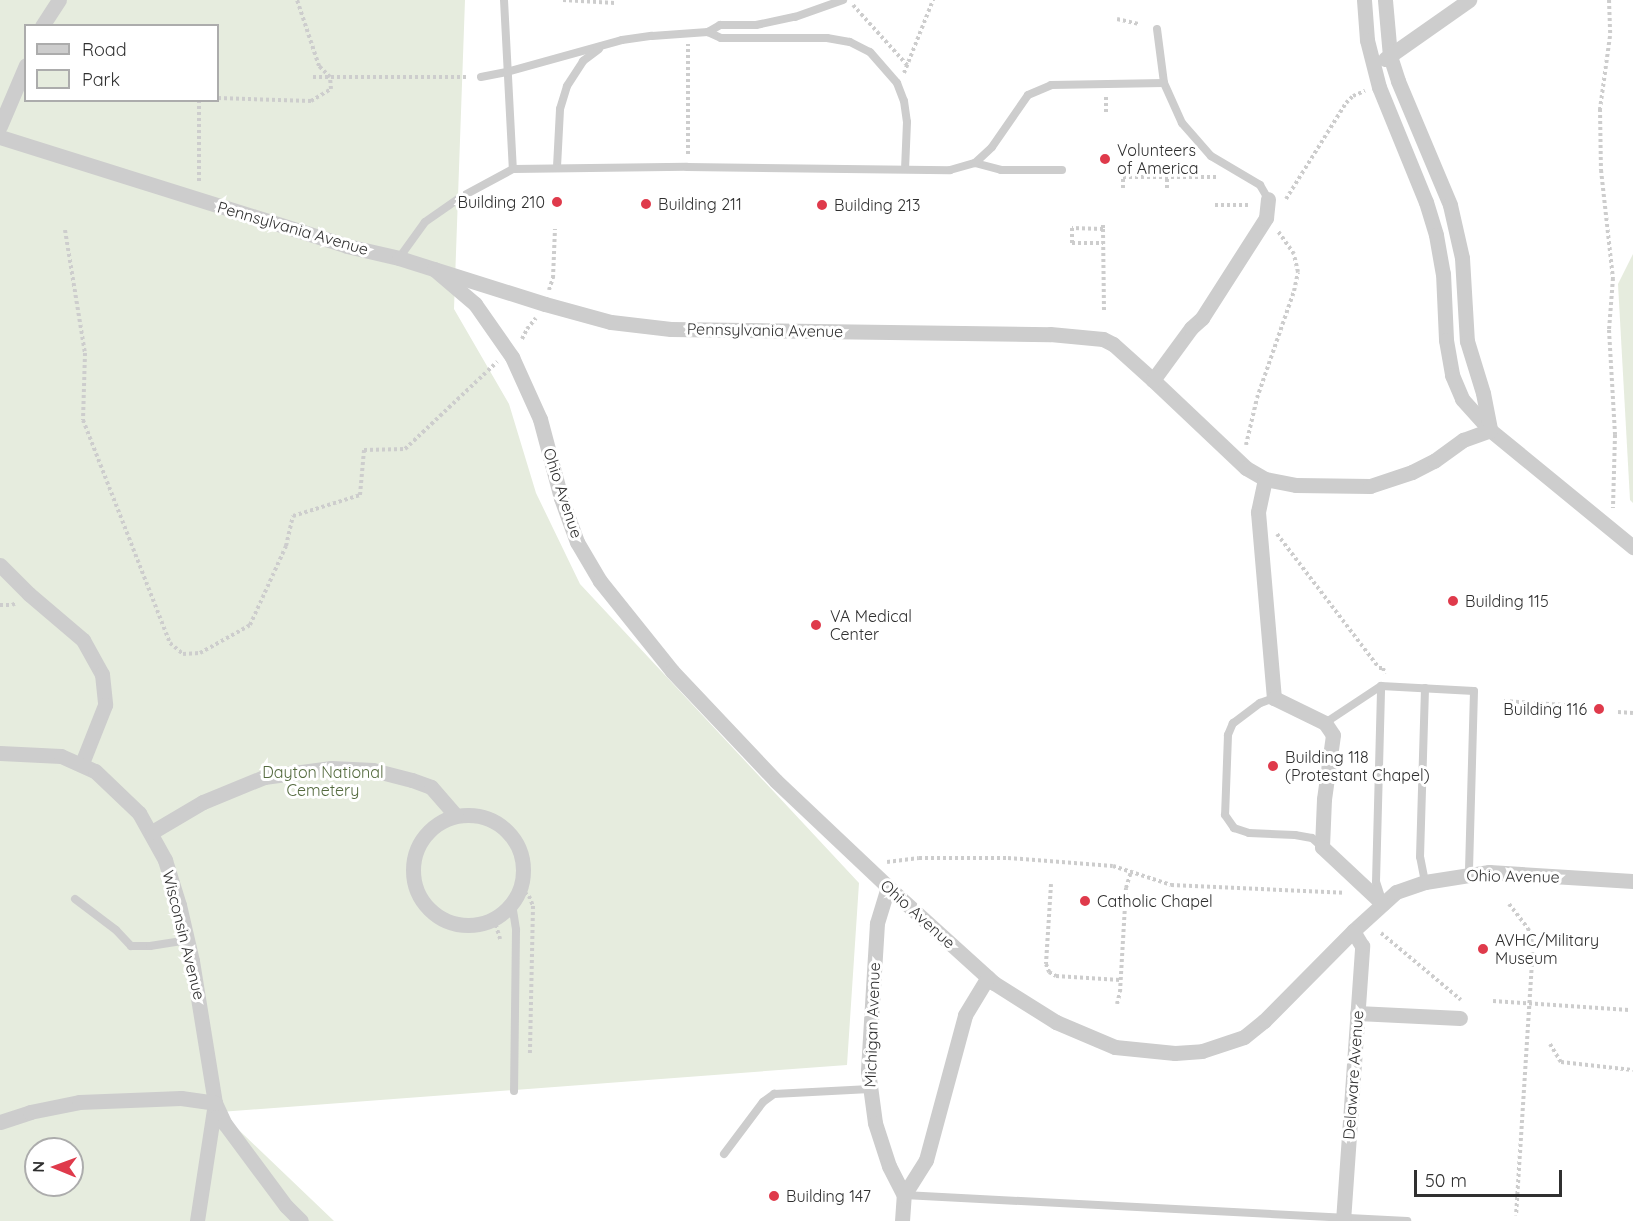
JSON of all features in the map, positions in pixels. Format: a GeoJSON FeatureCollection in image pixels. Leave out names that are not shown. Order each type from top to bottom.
{"type":"FeatureCollection","features":[{"type":"Feature","properties":{"kind":"street"},"geometry":{"type":"LineString","coordinates":[[43,24],[59,0]]}},
{"type":"Feature","properties":{"kind":"street"},"geometry":{"type":"LineString","coordinates":[[1364,0],[1367,40],[1379,87],[1426,202],[1436,235],[1443,273],[1446,340],[1452,375],[1462,399],[1491,430],[1633,548]]}},
{"type":"Feature","properties":{"kind":"street"},"geometry":{"type":"LineString","coordinates":[[1384,0],[1390,56],[1398,81],[1450,205],[1462,258],[1467,341],[1483,393],[1491,430]]}},
{"type":"Feature","properties":{"kind":"street"},"geometry":{"type":"LineString","coordinates":[[1374,64],[1390,56],[1469,0]]}},
{"type":"Feature","properties":{"kind":"street"},"geometry":{"type":"LineString","coordinates":[[0,126],[24,69]]}},
{"type":"Feature","properties":{"kind":"street","name":"Pennsylvania Avenue"},"geometry":{"type":"LineString","coordinates":[[0,137],[347,246],[399,258],[582,315],[641,326],[670,329],[1050,334],[1103,339],[1113,344],[1153,380],[1246,468],[1265,479],[1296,485],[1370,486],[1412,472],[1434,461],[1463,440],[1491,430]]}},
{"type":"Feature","properties":{"kind":"street"},"geometry":{"type":"LineString","coordinates":[[1153,380],[1191,328],[1202,318],[1266,218],[1268,203]]}},
{"type":"Feature","properties":{"kind":"street","name":"Ohio Avenue"},"geometry":{"type":"LineString","coordinates":[[434,269],[475,304],[508,351],[523,377],[540,419],[568,522],[600,581],[672,670],[776,782],[888,887],[988,977],[1036,1011],[1115,1047],[1175,1053],[1202,1051],[1244,1037],[1264,1022],[1353,931],[1396,892],[1425,882],[1469,874],[1498,872],[1633,881]]}},
{"type":"Feature","properties":{"kind":"street"},"geometry":{"type":"LineString","coordinates":[[1265,479],[1258,512],[1274,698],[1325,723],[1333,735],[1324,799],[1322,847],[1383,904]]}},
{"type":"Feature","properties":{"kind":"street"},"geometry":{"type":"LineString","coordinates":[[0,565],[41,605],[78,636],[91,651],[102,674],[106,695],[103,716],[82,763]]}},
{"type":"Feature","properties":{"kind":"street","name":"Wisconsin Avenue"},"geometry":{"type":"LineString","coordinates":[[0,753],[61,756],[82,763],[95,771],[127,799],[152,832],[165,860],[187,940],[203,1019],[215,1103],[197,1221]]}},
{"type":"Feature","properties":{"kind":"street"},"geometry":{"type":"LineString","coordinates":[[152,832],[203,802],[264,777],[331,768],[374,770],[431,787],[456,816]]}},
{"type":"Feature","properties":{"kind":"street"},"geometry":{"type":"LineString","coordinates":[[473,815],[489,819],[503,828],[514,840],[521,856],[523,873],[520,889],[512,904],[494,920],[468,926],[442,920],[430,912],[416,889],[413,863],[423,838],[443,820],[456,816],[473,815]]}},
{"type":"Feature","properties":{"kind":"street","name":"Michigan Avenue"},"geometry":{"type":"LineString","coordinates":[[888,887],[880,909],[875,938],[868,1071],[875,1123],[889,1166],[904,1195]]}},
{"type":"Feature","properties":{"kind":"street","name":"Delaware Avenue"},"geometry":{"type":"LineString","coordinates":[[1343,1219],[1362,946],[1353,931]]}},
{"type":"Feature","properties":{"kind":"street"},"geometry":{"type":"LineString","coordinates":[[902,1221],[904,1195],[926,1160],[965,1015],[988,977]]}},
{"type":"Feature","properties":{"kind":"street"},"geometry":{"type":"LineString","coordinates":[[1357,1013],[1460,1018]]}},
{"type":"Feature","properties":{"kind":"street"},"geometry":{"type":"LineString","coordinates":[[0,1122],[54,1106],[99,1100],[181,1098],[215,1103],[225,1124],[286,1206],[301,1221]]}},
{"type":"Feature","properties":{"kind":"lane"},"geometry":{"type":"LineString","coordinates":[[504,0],[513,169]]}},
{"type":"Feature","properties":{"kind":"lane"},"geometry":{"type":"LineString","coordinates":[[481,77],[622,40],[708,32],[720,25],[756,26],[795,17],[843,0]]}},
{"type":"Feature","properties":{"kind":"lane"},"geometry":{"type":"LineString","coordinates":[[1156,29],[1164,83],[1182,123],[1211,156],[1260,184],[1268,203]]}},
{"type":"Feature","properties":{"kind":"lane"},"geometry":{"type":"LineString","coordinates":[[708,32],[721,38],[827,38],[850,42],[870,52],[897,83],[904,101],[907,122],[905,169]]}},
{"type":"Feature","properties":{"kind":"lane"},"geometry":{"type":"LineString","coordinates":[[557,167],[560,109],[567,86],[583,61],[603,46]]}},
{"type":"Feature","properties":{"kind":"lane"},"geometry":{"type":"LineString","coordinates":[[399,258],[425,222],[461,197],[513,169],[557,167],[950,170],[975,163],[992,147],[1028,95],[1051,85],[1164,83]]}},
{"type":"Feature","properties":{"kind":"lane"},"geometry":{"type":"LineString","coordinates":[[975,163],[1001,170],[1062,170]]}},
{"type":"Feature","properties":{"kind":"lane"},"geometry":{"type":"LineString","coordinates":[[1382,686],[1376,882],[1383,904]]}},
{"type":"Feature","properties":{"kind":"lane"},"geometry":{"type":"LineString","coordinates":[[1325,723],[1382,686],[1474,691],[1469,874]]}},
{"type":"Feature","properties":{"kind":"lane"},"geometry":{"type":"LineString","coordinates":[[1425,688],[1420,857],[1425,882]]}},
{"type":"Feature","properties":{"kind":"lane"},"geometry":{"type":"LineString","coordinates":[[1274,698],[1260,703],[1233,723],[1228,735],[1225,815],[1234,828],[1249,833],[1312,838],[1322,847]]}},
{"type":"Feature","properties":{"kind":"lane"},"geometry":{"type":"LineString","coordinates":[[75,899],[116,930],[131,946],[150,946],[187,940]]}},
{"type":"Feature","properties":{"kind":"lane"},"geometry":{"type":"LineString","coordinates":[[512,904],[516,930],[514,1091]]}},
{"type":"Feature","properties":{"kind":"lane"},"geometry":{"type":"LineString","coordinates":[[724,1154],[763,1102],[774,1094],[870,1089]]}},
{"type":"Feature","properties":{"kind":"lane"},"geometry":{"type":"LineString","coordinates":[[904,1195],[1407,1221]]}},
{"type":"Feature","properties":{"kind":"path"},"geometry":{"type":"LineString","coordinates":[[219,98],[311,101],[332,89],[330,77],[319,66],[297,0]]}},
{"type":"Feature","properties":{"kind":"path"},"geometry":{"type":"LineString","coordinates":[[563,0],[615,3]]}},
{"type":"Feature","properties":{"kind":"path"},"geometry":{"type":"LineString","coordinates":[[849,0],[907,65]]}},
{"type":"Feature","properties":{"kind":"path"},"geometry":{"type":"LineString","coordinates":[[897,83],[907,65],[933,0]]}},
{"type":"Feature","properties":{"kind":"path"},"geometry":{"type":"LineString","coordinates":[[1609,0],[1611,36],[1600,119],[1603,194],[1612,278],[1609,330],[1615,435],[1613,508]]}},
{"type":"Feature","properties":{"kind":"path"},"geometry":{"type":"LineString","coordinates":[[1117,19],[1139,24]]}},
{"type":"Feature","properties":{"kind":"path"},"geometry":{"type":"LineString","coordinates":[[688,33],[688,161]]}},
{"type":"Feature","properties":{"kind":"path"},"geometry":{"type":"LineString","coordinates":[[313,77],[481,77]]}},
{"type":"Feature","properties":{"kind":"path"},"geometry":{"type":"LineString","coordinates":[[1215,205],[1268,203],[1346,103],[1353,96],[1370,90]]}},
{"type":"Feature","properties":{"kind":"path"},"geometry":{"type":"LineString","coordinates":[[199,102],[199,200]]}},
{"type":"Feature","properties":{"kind":"path"},"geometry":{"type":"LineString","coordinates":[[1124,188],[1122,177],[1219,177]]}},
{"type":"Feature","properties":{"kind":"path"},"geometry":{"type":"LineString","coordinates":[[1167,177],[1167,188]]}},
{"type":"Feature","properties":{"kind":"path"},"geometry":{"type":"LineString","coordinates":[[1103,243],[1072,243],[1072,228],[1103,227],[1104,312]]}},
{"type":"Feature","properties":{"kind":"path"},"geometry":{"type":"LineString","coordinates":[[1246,445],[1257,398],[1294,291],[1298,272],[1294,254],[1275,227]]}},
{"type":"Feature","properties":{"kind":"path"},"geometry":{"type":"LineString","coordinates":[[549,290],[553,278],[555,229]]}},
{"type":"Feature","properties":{"kind":"path"},"geometry":{"type":"LineString","coordinates":[[65,230],[84,353],[83,420],[170,644],[183,654],[200,653],[250,625],[286,546],[293,516],[360,495],[364,450],[405,449],[498,361]]}},
{"type":"Feature","properties":{"kind":"path"},"geometry":{"type":"LineString","coordinates":[[522,339],[527,329],[539,316]]}},
{"type":"Feature","properties":{"kind":"path"},"geometry":{"type":"LineString","coordinates":[[1273,528],[1379,668],[1383,668]]}},
{"type":"Feature","properties":{"kind":"path"},"geometry":{"type":"LineString","coordinates":[[1504,701],[1579,706]]}},
{"type":"Feature","properties":{"kind":"path"},"geometry":{"type":"LineString","coordinates":[[1618,712],[1633,713]]}},
{"type":"Feature","properties":{"kind":"path"},"geometry":{"type":"LineString","coordinates":[[887,862],[920,858],[1008,858],[1113,866],[1171,885],[1344,893]]}},
{"type":"Feature","properties":{"kind":"path"},"geometry":{"type":"LineString","coordinates":[[1117,1004],[1126,888],[1131,872]]}},
{"type":"Feature","properties":{"kind":"path"},"geometry":{"type":"LineString","coordinates":[[1051,884],[1047,964],[1049,972],[1056,976],[1120,980]]}},
{"type":"Feature","properties":{"kind":"path"},"geometry":{"type":"LineString","coordinates":[[1509,904],[1527,928],[1533,946],[1516,1215]]}},
{"type":"Feature","properties":{"kind":"path"},"geometry":{"type":"LineString","coordinates":[[494,920],[499,929],[501,944]]}},
{"type":"Feature","properties":{"kind":"path"},"geometry":{"type":"LineString","coordinates":[[1381,933],[1461,1000]]}},
{"type":"Feature","properties":{"kind":"path"},"geometry":{"type":"LineString","coordinates":[[1493,1001],[1629,1010]]}},
{"type":"Feature","properties":{"kind":"path"},"geometry":{"type":"LineString","coordinates":[[1550,1044],[1561,1062],[1633,1070]]}},
{"type":"Feature","properties":{"kind":"green space","name":"Dayton National Cemetery"},"geometry":{"type":"Polygon","coordinates":[[[0,0],[465,0],[454,309],[509,404],[536,493],[580,584],[859,883],[847,1065],[220,1112],[334,1221],[0,1221],[0,0]]]}},
{"type":"Feature","properties":{"kind":"green space"},"geometry":{"type":"Polygon","coordinates":[[[1633,254],[1633,503],[1630,500],[1618,284],[1633,254]]]}},
{"type":"Feature","properties":{"kind":"place","name":"Volunteers of America"},"geometry":{"type":"Point","coordinates":[1105,159]}},
{"type":"Feature","properties":{"kind":"place","name":"Building 210"},"geometry":{"type":"Point","coordinates":[557,202]}},
{"type":"Feature","properties":{"kind":"place","name":"Building 211"},"geometry":{"type":"Point","coordinates":[646,204]}},
{"type":"Feature","properties":{"kind":"place","name":"Building 213"},"geometry":{"type":"Point","coordinates":[822,205]}},
{"type":"Feature","properties":{"kind":"place","name":"Building 115"},"geometry":{"type":"Point","coordinates":[1453,601]}},
{"type":"Feature","properties":{"kind":"place","name":"VA Medical Center"},"geometry":{"type":"Point","coordinates":[816,625]}},
{"type":"Feature","properties":{"kind":"place","name":"Building 116"},"geometry":{"type":"Point","coordinates":[1599,709]}},
{"type":"Feature","properties":{"kind":"place","name":"Building 118 (Protestant Chapel)"},"geometry":{"type":"Point","coordinates":[1273,766]}},
{"type":"Feature","properties":{"kind":"place","name":"Catholic Chapel"},"geometry":{"type":"Point","coordinates":[1085,901]}},
{"type":"Feature","properties":{"kind":"place","name":"AVHC/Military Museum"},"geometry":{"type":"Point","coordinates":[1483,949]}},
{"type":"Feature","properties":{"kind":"place","name":"Building 147"},"geometry":{"type":"Point","coordinates":[774,1196]}}]}
